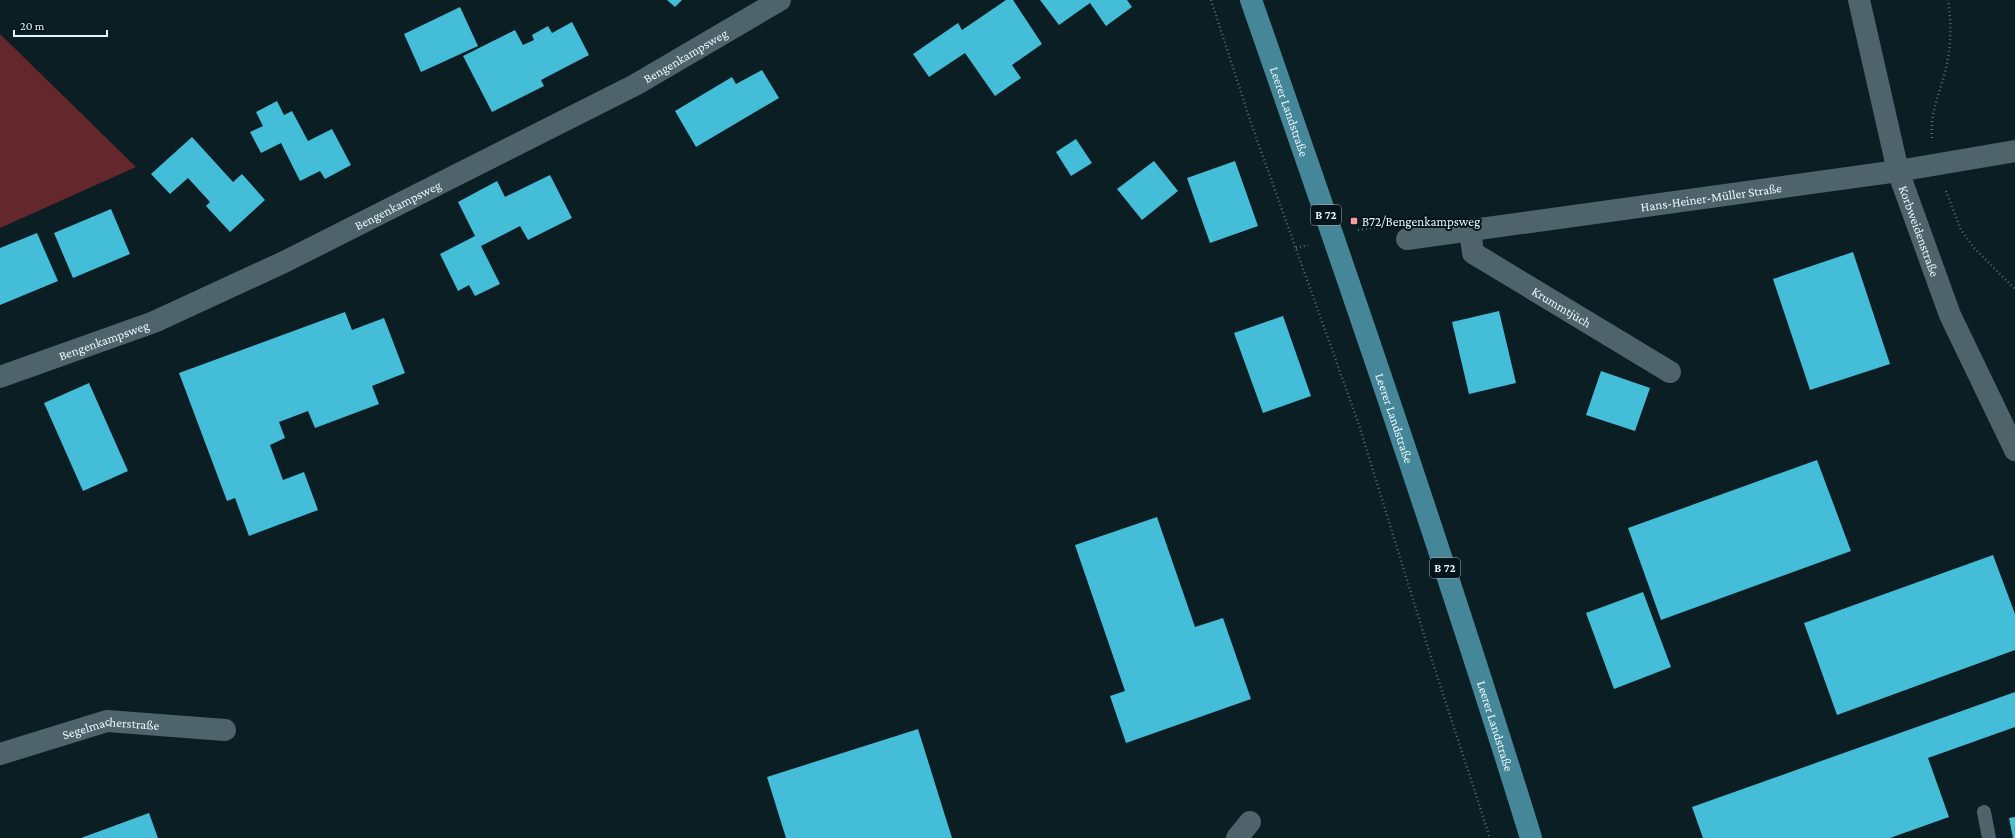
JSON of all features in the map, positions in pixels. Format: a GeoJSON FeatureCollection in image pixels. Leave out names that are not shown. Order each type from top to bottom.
{"type":"FeatureCollection","features":[{"type":"Feature","properties":{"kind":"main road","name":"Leerer Landstraße"},"geometry":{"type":"LineString","coordinates":[[1251,0],[1334,237],[1394,416],[1490,706],[1531,838]]}},
{"type":"Feature","properties":{"kind":"street","name":"Bengenkampsweg"},"geometry":{"type":"LineString","coordinates":[[0,377],[154,322],[284,262],[635,85],[780,0]]}},
{"type":"Feature","properties":{"kind":"street","name":"Korbweidenstraße"},"geometry":{"type":"LineString","coordinates":[[1859,0],[1898,171],[1950,315],[2015,450]]}},
{"type":"Feature","properties":{"kind":"street","name":"Hans-Heiner-Müller Straße"},"geometry":{"type":"LineString","coordinates":[[1407,239],[1898,171],[2015,151]]}},
{"type":"Feature","properties":{"kind":"street","name":"Krummtjüch"},"geometry":{"type":"LineString","coordinates":[[1470,230],[1473,253],[1670,372]]}},
{"type":"Feature","properties":{"kind":"street","name":"Segelmacherstraße"},"geometry":{"type":"LineString","coordinates":[[0,754],[107,721],[224,730]]}},
{"type":"Feature","properties":{"kind":"lane"},"geometry":{"type":"LineString","coordinates":[[1984,812],[1989,838]]}},
{"type":"Feature","properties":{"kind":"path"},"geometry":{"type":"LineString","coordinates":[[1211,0],[1251,123],[1359,425],[1429,651],[1490,838]]}},
{"type":"Feature","properties":{"kind":"shaded area"},"geometry":{"type":"Polygon","coordinates":[[[0,34],[136,167],[0,228],[0,34]]]}},
{"type":"Feature","properties":{"kind":"building"},"geometry":{"type":"Polygon","coordinates":[[[667,0],[682,0],[675,7],[667,0]]]}},
{"type":"Feature","properties":{"kind":"building"},"geometry":{"type":"Polygon","coordinates":[[[1006,0],[1013,0],[1042,44],[1012,65],[1021,78],[995,96],[965,53],[929,77],[913,54],[958,23],[962,30],[1006,0]]]}},
{"type":"Feature","properties":{"kind":"building"},"geometry":{"type":"Polygon","coordinates":[[[1040,0],[1127,0],[1132,7],[1106,26],[1090,3],[1059,25],[1040,0]]]}},
{"type":"Feature","properties":{"kind":"building"},"geometry":{"type":"Polygon","coordinates":[[[460,7],[478,46],[421,72],[404,34],[460,7]]]}},
{"type":"Feature","properties":{"kind":"building"},"geometry":{"type":"Polygon","coordinates":[[[572,22],[589,55],[541,80],[544,86],[492,112],[463,56],[515,30],[523,45],[534,40],[532,35],[548,26],[552,33],[572,22]]]}},
{"type":"Feature","properties":{"kind":"building"},"geometry":{"type":"Polygon","coordinates":[[[762,70],[779,98],[696,147],[675,111],[732,77],[736,84],[762,70]]]}},
{"type":"Feature","properties":{"kind":"building"},"geometry":{"type":"Polygon","coordinates":[[[277,101],[284,115],[292,111],[308,141],[332,129],[351,165],[325,179],[320,171],[300,181],[281,143],[261,153],[250,132],[263,126],[256,112],[277,101]]]}},
{"type":"Feature","properties":{"kind":"building"},"geometry":{"type":"Polygon","coordinates":[[[192,137],[233,182],[242,174],[265,200],[230,232],[206,206],[210,202],[188,178],[170,194],[151,174],[192,137]]]}},
{"type":"Feature","properties":{"kind":"building"},"geometry":{"type":"Polygon","coordinates":[[[1076,139],[1092,163],[1071,176],[1056,152],[1076,139]]]}},
{"type":"Feature","properties":{"kind":"building"},"geometry":{"type":"Polygon","coordinates":[[[1154,161],[1178,191],[1142,220],[1117,189],[1154,161]]]}},
{"type":"Feature","properties":{"kind":"building"},"geometry":{"type":"Polygon","coordinates":[[[1235,161],[1258,226],[1210,243],[1187,178],[1235,161]]]}},
{"type":"Feature","properties":{"kind":"building"},"geometry":{"type":"Polygon","coordinates":[[[550,175],[572,218],[528,240],[520,226],[481,246],[500,284],[475,296],[469,285],[458,291],[440,254],[475,236],[458,202],[497,181],[505,197],[550,175]]]}},
{"type":"Feature","properties":{"kind":"building"},"geometry":{"type":"Polygon","coordinates":[[[111,209],[130,254],[73,278],[54,233],[111,209]]]}},
{"type":"Feature","properties":{"kind":"building"},"geometry":{"type":"Polygon","coordinates":[[[37,233],[58,281],[0,305],[0,248],[37,233]]]}},
{"type":"Feature","properties":{"kind":"building"},"geometry":{"type":"Polygon","coordinates":[[[1853,252],[1890,364],[1810,390],[1773,279],[1853,252]]]}},
{"type":"Feature","properties":{"kind":"building"},"geometry":{"type":"Polygon","coordinates":[[[1499,311],[1516,383],[1469,394],[1452,322],[1499,311]]]}},
{"type":"Feature","properties":{"kind":"building"},"geometry":{"type":"Polygon","coordinates":[[[345,312],[352,330],[384,318],[405,373],[372,386],[379,404],[315,428],[308,411],[279,422],[285,438],[270,445],[283,480],[304,472],[318,510],[249,536],[235,498],[227,501],[179,373],[345,312]]]}},
{"type":"Feature","properties":{"kind":"building"},"geometry":{"type":"Polygon","coordinates":[[[1283,316],[1311,396],[1263,413],[1234,333],[1283,316]]]}},
{"type":"Feature","properties":{"kind":"building"},"geometry":{"type":"Polygon","coordinates":[[[1601,371],[1650,388],[1635,431],[1586,415],[1601,371]]]}},
{"type":"Feature","properties":{"kind":"building"},"geometry":{"type":"Polygon","coordinates":[[[89,383],[128,471],[83,491],[44,403],[89,383]]]}},
{"type":"Feature","properties":{"kind":"building"},"geometry":{"type":"Polygon","coordinates":[[[1817,460],[1851,551],[1661,620],[1628,528],[1817,460]]]}},
{"type":"Feature","properties":{"kind":"building"},"geometry":{"type":"Polygon","coordinates":[[[1157,517],[1195,627],[1223,618],[1251,699],[1126,743],[1110,696],[1125,691],[1075,545],[1157,517]]]}},
{"type":"Feature","properties":{"kind":"building"},"geometry":{"type":"Polygon","coordinates":[[[1993,555],[2015,614],[2015,650],[1837,715],[1804,623],[1993,555]]]}},
{"type":"Feature","properties":{"kind":"building"},"geometry":{"type":"Polygon","coordinates":[[[1643,592],[1671,667],[1614,689],[1586,613],[1643,592]]]}},
{"type":"Feature","properties":{"kind":"building"},"geometry":{"type":"Polygon","coordinates":[[[2015,692],[2015,727],[1928,758],[1949,817],[1890,838],[1703,838],[1692,807],[2015,692]]]}},
{"type":"Feature","properties":{"kind":"building"},"geometry":{"type":"Polygon","coordinates":[[[918,729],[952,838],[786,838],[767,777],[918,729]]]}},
{"type":"Feature","properties":{"kind":"building"},"geometry":{"type":"Polygon","coordinates":[[[149,813],[158,838],[81,838],[149,813]]]}},
{"type":"Feature","properties":{"kind":"building"},"geometry":{"type":"Polygon","coordinates":[[[2015,817],[2015,838],[2013,838],[2009,818],[2015,817]]]}},
{"type":"Feature","properties":{"kind":"place","name":"B72/Bengenkampsweg"},"geometry":{"type":"Point","coordinates":[1354,221]}}]}
